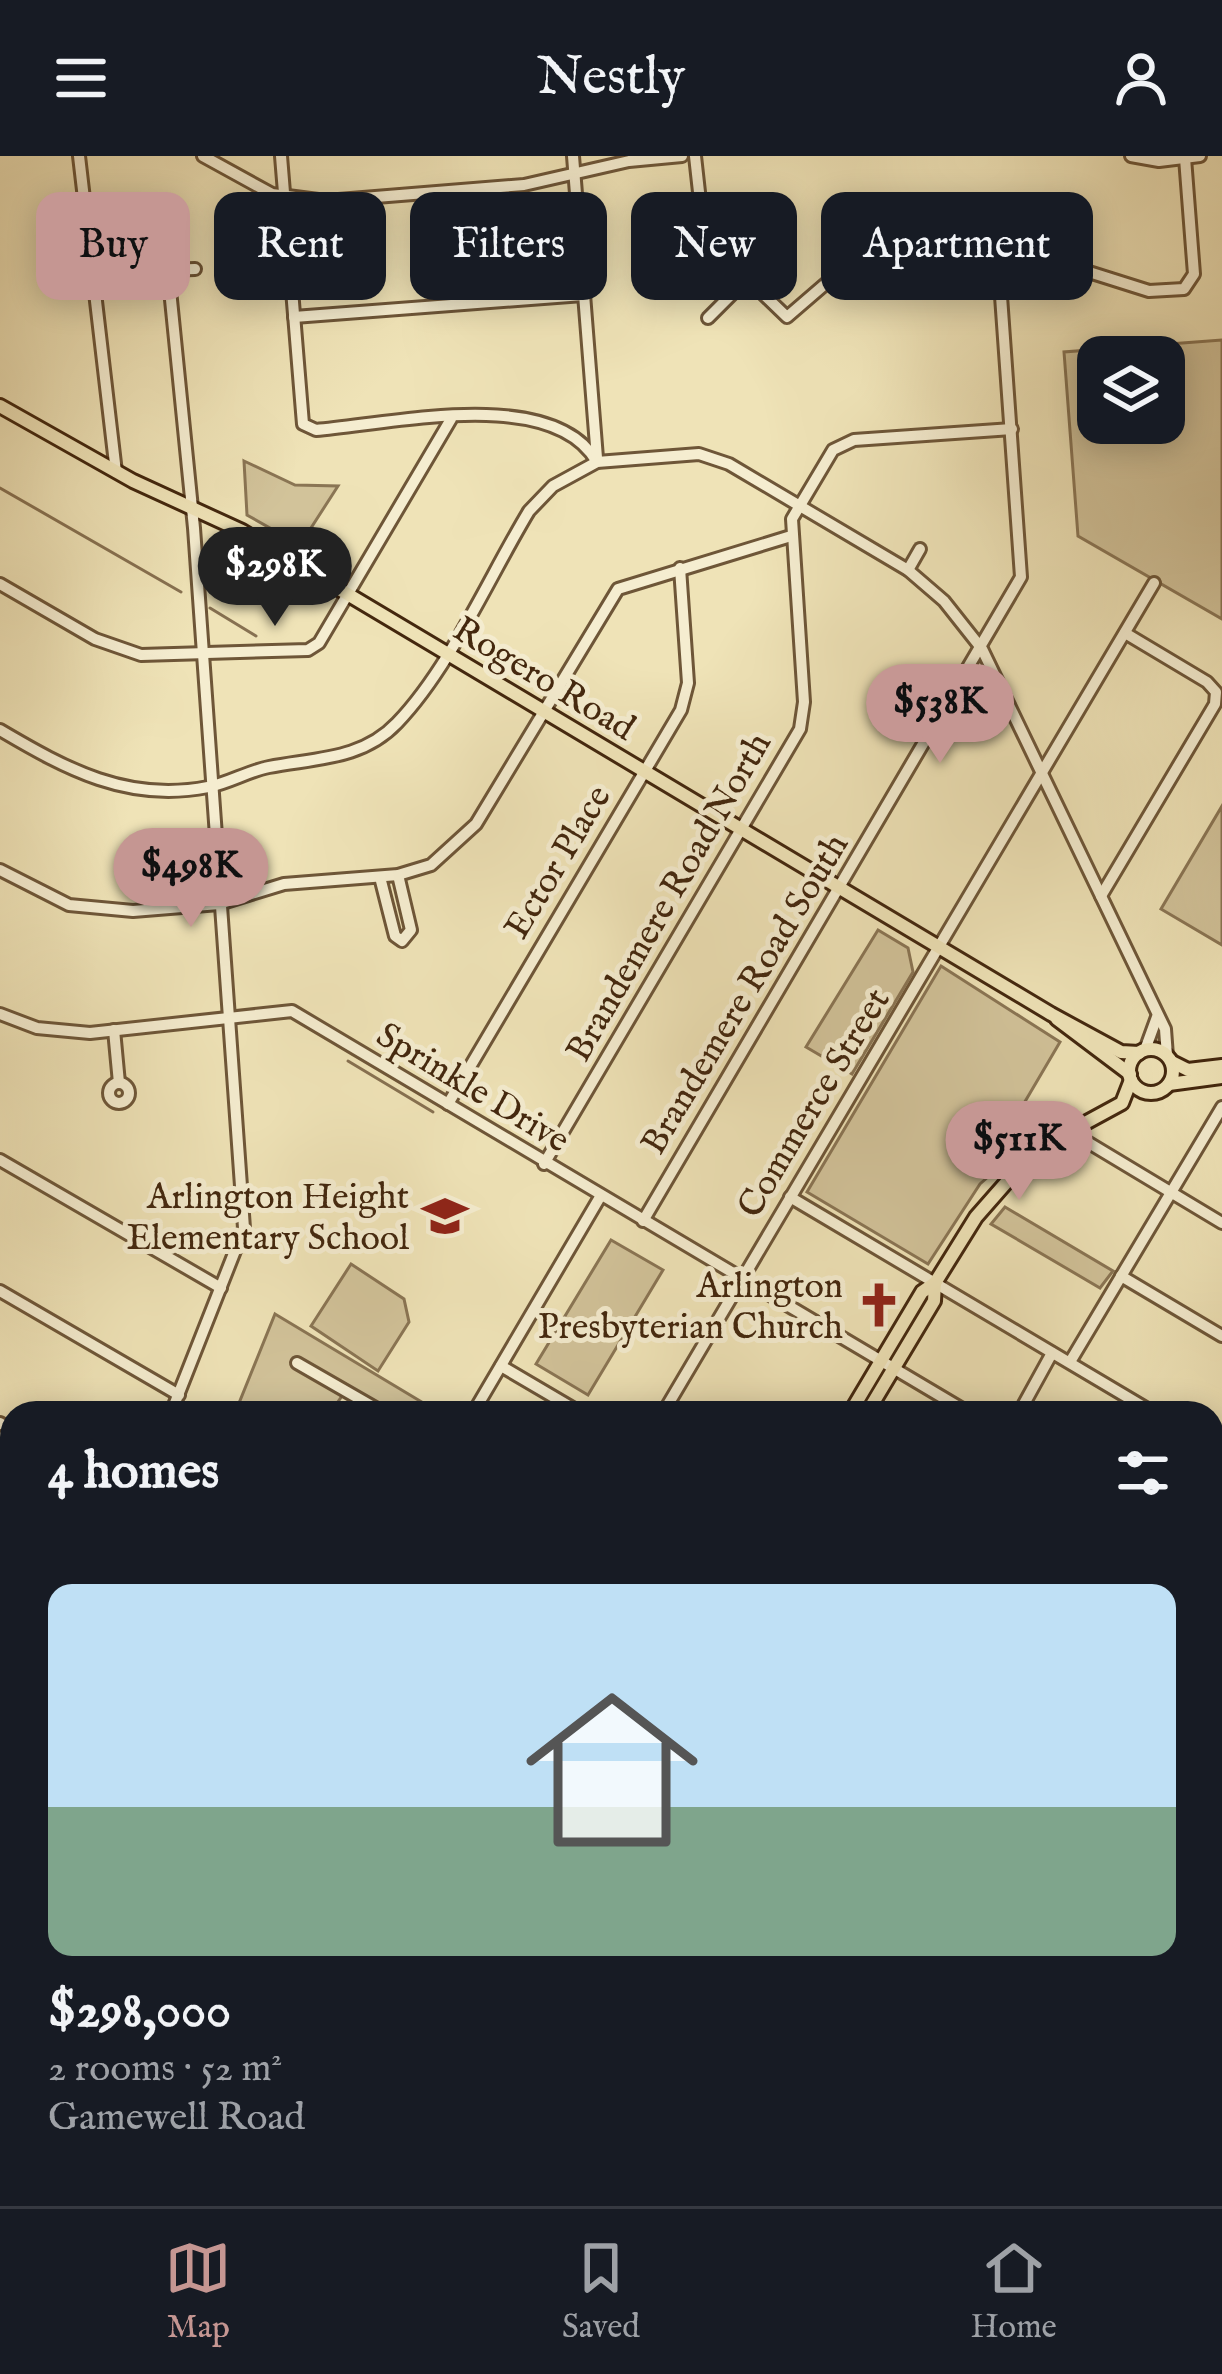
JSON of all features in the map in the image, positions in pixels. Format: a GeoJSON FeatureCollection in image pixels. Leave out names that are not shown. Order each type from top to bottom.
{"type":"FeatureCollection","features":[{"type":"Feature","properties":{"kind":"main road","name":"Rogero Road"},"geometry":{"type":"LineString","coordinates":[[0,406],[348,593],[1051,1014],[1121,1052],[1142,1051]]}},
{"type":"Feature","properties":{"kind":"main road","name":"Rogero Road"},"geometry":{"type":"LineString","coordinates":[[1051,1014],[1130,1077]]}},
{"type":"Feature","properties":{"kind":"main road"},"geometry":{"type":"LineString","coordinates":[[872,1401],[922,1292],[935,1282],[987,1202],[1031,1157],[1122,1103],[1142,1051],[1188,1070],[1221,1068]]}},
{"type":"Feature","properties":{"kind":"main road"},"geometry":{"type":"LineString","coordinates":[[1169,1059],[1169,1084]]}},
{"type":"Feature","properties":{"kind":"main road"},"geometry":{"type":"LineString","coordinates":[[1099,1115],[1114,1116],[1169,1084],[1221,1068]]}},
{"type":"Feature","properties":{"kind":"main road"},"geometry":{"type":"LineString","coordinates":[[1130,1077],[1149,1093]]}},
{"type":"Feature","properties":{"kind":"main road"},"geometry":{"type":"LineString","coordinates":[[859,1401],[887,1364]]}},
{"type":"Feature","properties":{"kind":"street"},"geometry":{"type":"LineString","coordinates":[[79,156],[116,472]]}},
{"type":"Feature","properties":{"kind":"street"},"geometry":{"type":"LineString","coordinates":[[203,156],[275,192]]}},
{"type":"Feature","properties":{"kind":"street"},"geometry":{"type":"LineString","coordinates":[[281,156],[285,192]]}},
{"type":"Feature","properties":{"kind":"street"},"geometry":{"type":"LineString","coordinates":[[573,156],[575,192]]}},
{"type":"Feature","properties":{"kind":"street"},"geometry":{"type":"LineString","coordinates":[[386,196],[502,187],[682,156]]}},
{"type":"Feature","properties":{"kind":"street"},"geometry":{"type":"LineString","coordinates":[[695,156],[699,192]]}},
{"type":"Feature","properties":{"kind":"street"},"geometry":{"type":"LineString","coordinates":[[1131,156],[1159,161],[1200,156]]}},
{"type":"Feature","properties":{"kind":"street"},"geometry":{"type":"LineString","coordinates":[[1093,273],[1149,291],[1184,289],[1194,274],[1185,158]]}},
{"type":"Feature","properties":{"kind":"street"},"geometry":{"type":"LineString","coordinates":[[176,1401],[244,1228],[168,270],[195,269]]}},
{"type":"Feature","properties":{"kind":"street"},"geometry":{"type":"LineString","coordinates":[[768,300],[787,317],[821,288]]}},
{"type":"Feature","properties":{"kind":"street"},"geometry":{"type":"LineString","coordinates":[[293,300],[301,419],[307,428],[537,417],[567,432],[597,462]]}},
{"type":"Feature","properties":{"kind":"street"},"geometry":{"type":"LineString","coordinates":[[294,317],[517,300]]}},
{"type":"Feature","properties":{"kind":"street"},"geometry":{"type":"LineString","coordinates":[[583,300],[597,462]]}},
{"type":"Feature","properties":{"kind":"street"},"geometry":{"type":"LineString","coordinates":[[708,317],[725,300]]}},
{"type":"Feature","properties":{"kind":"street","name":"Brandemere Road South"},"geometry":{"type":"LineString","coordinates":[[643,1221],[1021,578],[1002,300]]}},
{"type":"Feature","properties":{"kind":"street"},"geometry":{"type":"LineString","coordinates":[[0,584],[118,649],[201,657],[308,650],[319,643],[451,419]]}},
{"type":"Feature","properties":{"kind":"street","name":"Brandemere Road North"},"geometry":{"type":"LineString","coordinates":[[544,1164],[802,721],[790,536],[798,506],[841,443],[1012,429]]}},
{"type":"Feature","properties":{"kind":"street"},"geometry":{"type":"LineString","coordinates":[[0,730],[59,765],[110,785],[169,790],[210,787],[263,767],[336,758],[376,740],[416,700],[529,511],[553,485],[597,462],[713,456],[908,570],[944,602],[982,650],[1157,1014],[1169,1059]]}},
{"type":"Feature","properties":{"kind":"street"},"geometry":{"type":"LineString","coordinates":[[0,870],[41,894],[98,910],[219,904],[284,884],[398,875],[431,865],[462,842],[618,589],[790,536]]}},
{"type":"Feature","properties":{"kind":"street"},"geometry":{"type":"LineString","coordinates":[[908,570],[920,549]]}},
{"type":"Feature","properties":{"kind":"street","name":"Ector Place"},"geometry":{"type":"LineString","coordinates":[[448,1104],[686,697],[680,568]]}},
{"type":"Feature","properties":{"kind":"street","name":"Commerce Street"},"geometry":{"type":"LineString","coordinates":[[669,1401],[1154,584]]}},
{"type":"Feature","properties":{"kind":"street"},"geometry":{"type":"LineString","coordinates":[[1101,896],[1215,704],[1216,692],[1207,682],[1125,633]]}},
{"type":"Feature","properties":{"kind":"street"},"geometry":{"type":"LineString","coordinates":[[380,877],[395,935],[402,941],[411,930],[398,875]]}},
{"type":"Feature","properties":{"kind":"street","name":"Sprinkle Drive"},"geometry":{"type":"LineString","coordinates":[[0,1014],[61,1032],[228,1022],[292,1011],[949,1401]]}},
{"type":"Feature","properties":{"kind":"street"},"geometry":{"type":"LineString","coordinates":[[1142,1051],[1154,1038],[1157,1014]]}},
{"type":"Feature","properties":{"kind":"street"},"geometry":{"type":"LineString","coordinates":[[114,1030],[119,1083]]}},
{"type":"Feature","properties":{"kind":"street"},"geometry":{"type":"LineString","coordinates":[[1070,1362],[1222,1108]]}},
{"type":"Feature","properties":{"kind":"street"},"geometry":{"type":"LineString","coordinates":[[1069,1131],[1222,1222]]}},
{"type":"Feature","properties":{"kind":"street"},"geometry":{"type":"LineString","coordinates":[[0,1160],[221,1288]]}},
{"type":"Feature","properties":{"kind":"street"},"geometry":{"type":"LineString","coordinates":[[480,1401],[601,1197]]}},
{"type":"Feature","properties":{"kind":"street"},"geometry":{"type":"LineString","coordinates":[[790,1197],[1134,1401]]}},
{"type":"Feature","properties":{"kind":"street"},"geometry":{"type":"LineString","coordinates":[[1121,1276],[1222,1336]]}},
{"type":"Feature","properties":{"kind":"street"},"geometry":{"type":"LineString","coordinates":[[0,1291],[179,1395]]}},
{"type":"Feature","properties":{"kind":"street"},"geometry":{"type":"LineString","coordinates":[[1025,1401],[1052,1353]]}},
{"type":"Feature","properties":{"kind":"street"},"geometry":{"type":"LineString","coordinates":[[297,1364],[363,1401]]}},
{"type":"Feature","properties":{"kind":"street"},"geometry":{"type":"LineString","coordinates":[[501,1366],[561,1401]]}},
{"type":"Feature","properties":{"kind":"shaded area"},"geometry":{"type":"Polygon","coordinates":[[[1222,340],[1222,619],[1078,536],[1064,352],[1077,351],[1077,444],[1185,444],[1185,343],[1222,340]]]}},
{"type":"Feature","properties":{"kind":"shaded area"},"geometry":{"type":"Polygon","coordinates":[[[244,461],[295,485],[338,486],[300,545],[247,515],[244,461]]]}},
{"type":"Feature","properties":{"kind":"shaded area"},"geometry":{"type":"Polygon","coordinates":[[[1222,806],[1222,945],[1161,909],[1222,806]]]}},
{"type":"Feature","properties":{"kind":"shaded area"},"geometry":{"type":"Polygon","coordinates":[[[878,930],[908,948],[913,972],[852,1074],[806,1047],[878,930]]]}},
{"type":"Feature","properties":{"kind":"shaded area"},"geometry":{"type":"Polygon","coordinates":[[[941,966],[1060,1042],[1023,1105],[1051,1121],[980,1184],[928,1264],[807,1192],[941,966]]]}},
{"type":"Feature","properties":{"kind":"shaded area"},"geometry":{"type":"Polygon","coordinates":[[[1005,1207],[1113,1271],[1100,1288],[991,1224],[1005,1207]]]}},
{"type":"Feature","properties":{"kind":"shaded area"},"geometry":{"type":"Polygon","coordinates":[[[611,1240],[663,1270],[588,1395],[536,1364],[611,1240]]]}},
{"type":"Feature","properties":{"kind":"shaded area"},"geometry":{"type":"Polygon","coordinates":[[[351,1264],[404,1299],[409,1322],[378,1371],[311,1326],[351,1264]]]}},
{"type":"Feature","properties":{"kind":"shaded area"},"geometry":{"type":"Polygon","coordinates":[[[275,1314],[420,1401],[369,1401],[347,1389],[338,1401],[240,1401],[275,1314]]]}},
{"type":"Feature","properties":{"kind":"waterway"},"geometry":{"type":"LineString","coordinates":[[0,488],[181,592]]}},
{"type":"Feature","properties":{"kind":"waterway"},"geometry":{"type":"LineString","coordinates":[[210,608],[256,636]]}},
{"type":"Feature","properties":{"kind":"waterway"},"geometry":{"type":"LineString","coordinates":[[348,1061],[433,1112]]}},
{"type":"Feature","properties":{"kind":"place","name":"Arlington Height Elementary School"},"geometry":{"type":"Point","coordinates":[445,1216]}},
{"type":"Feature","properties":{"kind":"place","name":"Arlington Presbyterian Church"},"geometry":{"type":"Point","coordinates":[879,1305]}}]}
